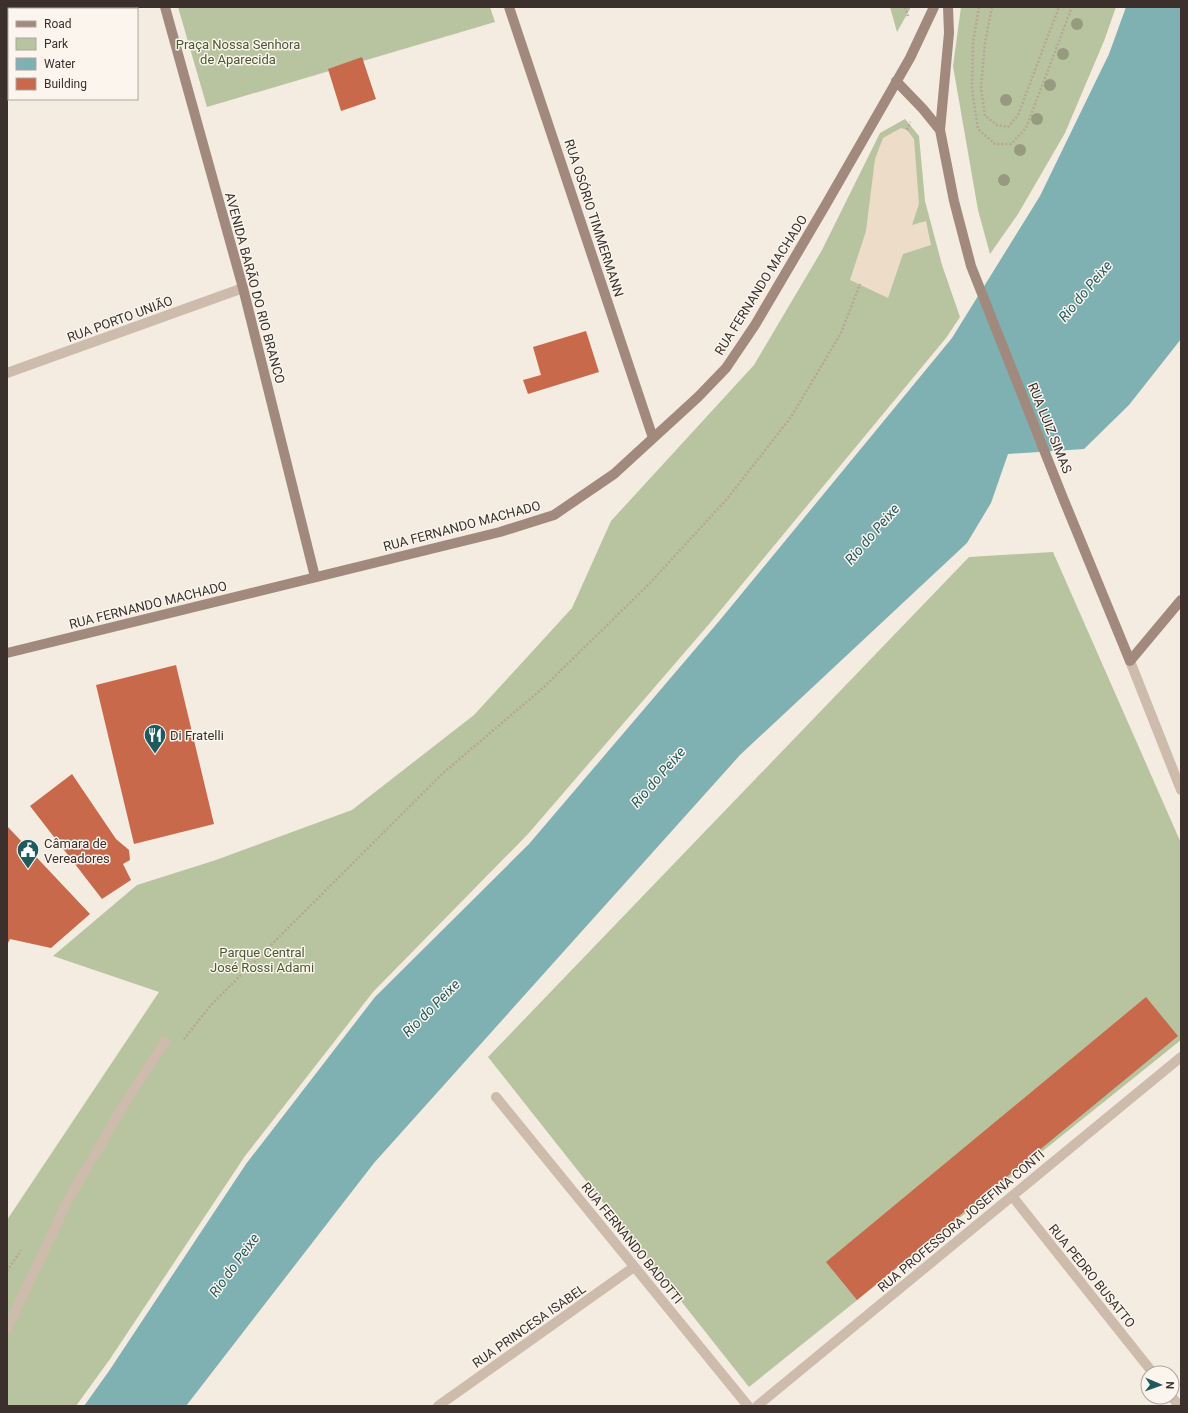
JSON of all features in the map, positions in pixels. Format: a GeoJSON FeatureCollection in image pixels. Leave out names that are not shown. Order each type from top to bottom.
{"type":"FeatureCollection","features":[{"type":"Feature","properties":{"kind":"main road","name":"AVENIDA BARÃO DO RIO BRANCO"},"geometry":{"type":"LineString","coordinates":[[165,7],[242,288],[315,577]]}},
{"type":"Feature","properties":{"kind":"main road","name":"RUA OSÓRIO TIMMERMANN"},"geometry":{"type":"LineString","coordinates":[[509,7],[653,438]]}},
{"type":"Feature","properties":{"kind":"main road","name":"RUA FERNANDO MACHADO"},"geometry":{"type":"LineString","coordinates":[[7,653],[500,532],[554,515],[614,474],[698,397],[726,368],[755,326],[910,58],[934,7]]}},
{"type":"Feature","properties":{"kind":"main road"},"geometry":{"type":"LineString","coordinates":[[940,130],[949,33],[948,7]]}},
{"type":"Feature","properties":{"kind":"main road","name":"RUA LUIZ SIMAS"},"geometry":{"type":"LineString","coordinates":[[896,81],[923,109],[940,130],[954,201],[971,266],[1063,498],[1130,661]]}},
{"type":"Feature","properties":{"kind":"main road"},"geometry":{"type":"LineString","coordinates":[[1130,661],[1181,600]]}},
{"type":"Feature","properties":{"kind":"street","name":"RUA PORTO UNIÃO"},"geometry":{"type":"LineString","coordinates":[[7,374],[242,288]]}},
{"type":"Feature","properties":{"kind":"street","name":"RUA LUIZ SIMAS"},"geometry":{"type":"LineString","coordinates":[[1130,661],[1181,790]]}},
{"type":"Feature","properties":{"kind":"street"},"geometry":{"type":"LineString","coordinates":[[7,1329],[68,1200],[128,1098],[165,1042]]}},
{"type":"Feature","properties":{"kind":"street","name":"RUA PROFESSORA JOSEFINA CONTI"},"geometry":{"type":"LineString","coordinates":[[758,1406],[1181,1057]]}},
{"type":"Feature","properties":{"kind":"street","name":"RUA FERNANDO BADOTTI"},"geometry":{"type":"LineString","coordinates":[[496,1097],[748,1406]]}},
{"type":"Feature","properties":{"kind":"street","name":"RUA PEDRO BUSATTO"},"geometry":{"type":"LineString","coordinates":[[1012,1196],[1147,1365]]}},
{"type":"Feature","properties":{"kind":"street","name":"RUA PRINCESA ISABEL"},"geometry":{"type":"LineString","coordinates":[[438,1406],[634,1267]]}},
{"type":"Feature","properties":{"kind":"path"},"geometry":{"type":"LineString","coordinates":[[978,7],[973,43],[972,90],[978,129],[995,144],[1011,144],[1026,128],[1072,7]]}},
{"type":"Feature","properties":{"kind":"path"},"geometry":{"type":"LineString","coordinates":[[992,7],[985,42],[981,88],[985,116],[996,125],[1008,127],[1018,115],[1059,7]]}},
{"type":"Feature","properties":{"kind":"path"},"geometry":{"type":"LineString","coordinates":[[182,1042],[211,1005],[436,780],[544,687],[649,584],[727,499],[791,417],[841,333],[860,284]]}},
{"type":"Feature","properties":{"kind":"path"},"geometry":{"type":"LineString","coordinates":[[7,1272],[24,1247]]}},
{"type":"Feature","properties":{"kind":"green space","name":"Praça Nossa Senhora de Aparecida"},"geometry":{"type":"Polygon","coordinates":[[[178,7],[490,7],[495,22],[207,107],[178,7]]]}},
{"type":"Feature","properties":{"kind":"green space"},"geometry":{"type":"Polygon","coordinates":[[[890,7],[911,7],[897,32],[890,7]]]}},
{"type":"Feature","properties":{"kind":"green space"},"geometry":{"type":"Polygon","coordinates":[[[961,7],[1116,7],[1104,41],[1065,133],[1018,214],[990,254],[978,210],[953,66],[961,7]]]}},
{"type":"Feature","properties":{"kind":"green space","name":"Parque Central José Rossi Adami"},"geometry":{"type":"Polygon","coordinates":[[[905,119],[919,136],[925,201],[942,265],[960,317],[946,338],[710,623],[528,834],[373,992],[245,1156],[110,1359],[76,1406],[7,1406],[7,1220],[159,992],[53,956],[137,885],[216,860],[352,810],[474,715],[572,608],[611,521],[754,365],[822,250],[880,133],[905,119]]]}},
{"type":"Feature","properties":{"kind":"green space"},"geometry":{"type":"Polygon","coordinates":[[[1053,552],[1181,843],[1181,1040],[749,1387],[488,1057],[969,557],[1053,552]]]}},
{"type":"Feature","properties":{"kind":"shaded area"},"geometry":{"type":"Polygon","coordinates":[[[901,128],[907,130],[914,139],[919,204],[912,225],[926,221],[931,245],[903,254],[888,298],[850,280],[866,231],[875,159],[883,138],[901,128]]]}},
{"type":"Feature","properties":{"kind":"water","name":"Rio do Peixe"},"geometry":{"type":"Polygon","coordinates":[[[1126,7],[1181,7],[1181,339],[1129,405],[1084,449],[1008,454],[991,503],[967,543],[740,755],[374,1163],[186,1406],[84,1406],[109,1371],[246,1164],[375,997],[529,844],[720,620],[952,338],[1040,196],[1109,54],[1126,7]]]}},
{"type":"Feature","properties":{"kind":"building"},"geometry":{"type":"Polygon","coordinates":[[[7,7],[120,8],[8,8],[8,70],[7,7]]]}},
{"type":"Feature","properties":{"kind":"building"},"geometry":{"type":"Polygon","coordinates":[[[362,57],[376,99],[341,111],[328,69],[362,57]]]}},
{"type":"Feature","properties":{"kind":"building"},"geometry":{"type":"Polygon","coordinates":[[[586,331],[599,372],[528,394],[523,380],[541,375],[533,347],[586,331]]]}},
{"type":"Feature","properties":{"kind":"building","name":"Di Fratelli"},"geometry":{"type":"Polygon","coordinates":[[[176,665],[214,824],[134,844],[96,685],[176,665]]]}},
{"type":"Feature","properties":{"kind":"building"},"geometry":{"type":"Polygon","coordinates":[[[72,774],[116,839],[129,850],[130,860],[123,864],[131,880],[102,899],[30,806],[72,774]]]}},
{"type":"Feature","properties":{"kind":"building","name":"Câmara de Vereadores"},"geometry":{"type":"Polygon","coordinates":[[[7,826],[90,914],[51,948],[10,939],[7,945],[7,826]]]}},
{"type":"Feature","properties":{"kind":"building"},"geometry":{"type":"Polygon","coordinates":[[[1146,997],[1178,1036],[857,1300],[826,1262],[1146,997]]]}},
{"type":"Feature","properties":{"kind":"place","name":"Di Fratelli"},"geometry":{"type":"Point","coordinates":[155,754]}},
{"type":"Feature","properties":{"kind":"place","name":"Câmara de Vereadores"},"geometry":{"type":"Point","coordinates":[28,870]}}]}
